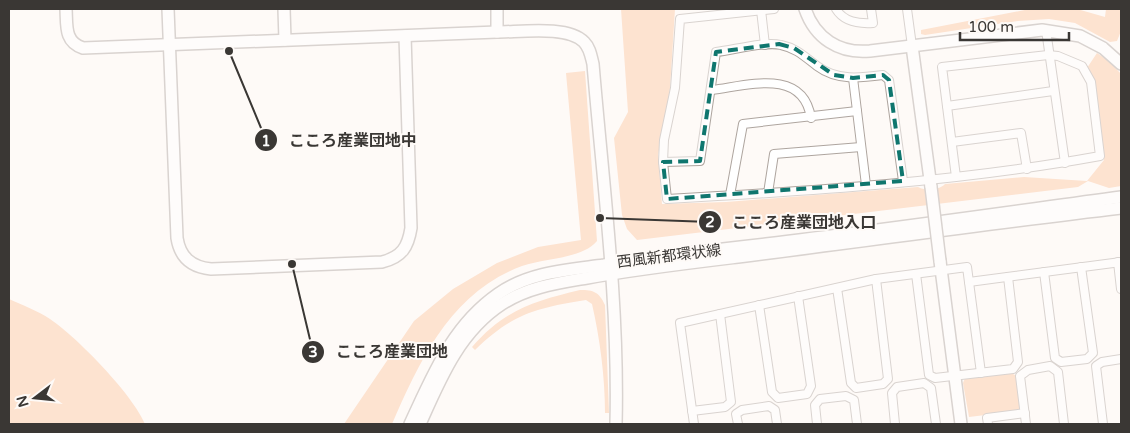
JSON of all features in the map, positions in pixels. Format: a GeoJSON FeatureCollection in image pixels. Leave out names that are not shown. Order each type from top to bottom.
{"type":"FeatureCollection","features":[{"type":"Feature","properties":{"kind":"street"},"geometry":{"type":"LineString","coordinates":[[66,9],[68,37],[76,46],[83,48],[497,32],[565,32],[578,36],[586,44],[590,53],[611,269],[617,360],[616,424]]}},
{"type":"Feature","properties":{"kind":"street"},"geometry":{"type":"LineString","coordinates":[[168,9],[179,248],[192,264],[211,270],[382,262],[394,259],[404,251],[409,242],[411,228],[405,36]]}},
{"type":"Feature","properties":{"kind":"street"},"geometry":{"type":"LineString","coordinates":[[284,9],[285,40]]}},
{"type":"Feature","properties":{"kind":"street"},"geometry":{"type":"LineString","coordinates":[[497,9],[497,32]]}},
{"type":"Feature","properties":{"kind":"street"},"geometry":{"type":"LineString","coordinates":[[774,9],[680,19],[679,55],[664,140],[663,162],[667,199],[768,193],[902,181],[930,183],[956,177],[1027,169],[1100,156],[1091,82],[1082,66],[1058,56],[1048,56],[942,67],[956,177]]}},
{"type":"Feature","properties":{"kind":"street"},"geometry":{"type":"LineString","coordinates":[[804,9],[811,24],[822,37],[844,49],[861,52],[1046,30],[1080,36],[1119,56]]}},
{"type":"Feature","properties":{"kind":"street"},"geometry":{"type":"LineString","coordinates":[[836,9],[847,20],[860,24],[873,22],[871,9]]}},
{"type":"Feature","properties":{"kind":"street"},"geometry":{"type":"LineString","coordinates":[[907,9],[961,424]]}},
{"type":"Feature","properties":{"kind":"street"},"geometry":{"type":"LineString","coordinates":[[761,10],[765,45]]}},
{"type":"Feature","properties":{"kind":"street"},"geometry":{"type":"LineString","coordinates":[[1046,30],[1048,56],[1065,163]]}},
{"type":"Feature","properties":{"kind":"street"},"geometry":{"type":"LineString","coordinates":[[663,162],[700,161],[712,90],[716,52],[778,44],[794,48],[818,67],[834,75],[853,78],[883,75],[889,80],[902,181]]}},
{"type":"Feature","properties":{"kind":"street"},"geometry":{"type":"LineString","coordinates":[[853,78],[866,185]]}},
{"type":"Feature","properties":{"kind":"street"},"geometry":{"type":"LineString","coordinates":[[712,90],[773,82],[783,84],[793,88],[802,98],[810,110],[811,118]]}},
{"type":"Feature","properties":{"kind":"street"},"geometry":{"type":"LineString","coordinates":[[947,106],[1053,91]]}},
{"type":"Feature","properties":{"kind":"street"},"geometry":{"type":"LineString","coordinates":[[730,195],[743,124],[811,118],[857,111]]}},
{"type":"Feature","properties":{"kind":"street"},"geometry":{"type":"LineString","coordinates":[[952,142],[1021,133],[1027,169]]}},
{"type":"Feature","properties":{"kind":"street"},"geometry":{"type":"LineString","coordinates":[[768,193],[774,154],[861,147]]}},
{"type":"Feature","properties":{"kind":"street","name":"西風新都環状線"},"geometry":{"type":"LineString","coordinates":[[420,424],[452,358],[481,320],[502,304],[523,292],[611,269],[1121,197]]}},
{"type":"Feature","properties":{"kind":"street","name":"西風新都環状線"},"geometry":{"type":"LineString","coordinates":[[410,424],[445,350],[460,329],[498,293],[520,282],[544,274],[611,269],[1121,208]]}},
{"type":"Feature","properties":{"kind":"street"},"geometry":{"type":"LineString","coordinates":[[969,282],[1120,262],[1121,289]]}},
{"type":"Feature","properties":{"kind":"street"},"geometry":{"type":"LineString","coordinates":[[694,424],[680,322],[876,279],[916,274],[940,266],[967,267],[981,373]]}},
{"type":"Feature","properties":{"kind":"street"},"geometry":{"type":"LineString","coordinates":[[1044,272],[1056,358],[1062,362],[1087,359],[1092,353],[1081,267]]}},
{"type":"Feature","properties":{"kind":"street"},"geometry":{"type":"LineString","coordinates":[[916,274],[929,375],[935,378],[1013,369],[1018,362],[1008,277]]}},
{"type":"Feature","properties":{"kind":"street"},"geometry":{"type":"LineString","coordinates":[[837,288],[851,383],[856,388],[883,384],[888,379],[876,279]]}},
{"type":"Feature","properties":{"kind":"street"},"geometry":{"type":"LineString","coordinates":[[759,305],[772,392],[778,398],[807,394],[811,386],[798,296]]}},
{"type":"Feature","properties":{"kind":"street"},"geometry":{"type":"LineString","coordinates":[[692,411],[725,407],[731,402],[720,314]]}},
{"type":"Feature","properties":{"kind":"street"},"geometry":{"type":"LineString","coordinates":[[1103,424],[1096,366],[1102,362],[1121,359]]}},
{"type":"Feature","properties":{"kind":"street"},"geometry":{"type":"LineString","coordinates":[[1026,424],[1020,376],[1028,370],[1050,366],[1058,372],[1064,424]]}},
{"type":"Feature","properties":{"kind":"street"},"geometry":{"type":"LineString","coordinates":[[895,424],[892,393],[897,387],[924,383],[931,388],[936,424]]}},
{"type":"Feature","properties":{"kind":"street"},"geometry":{"type":"LineString","coordinates":[[817,424],[815,406],[820,399],[846,396],[854,400],[856,424]]}},
{"type":"Feature","properties":{"kind":"street"},"geometry":{"type":"LineString","coordinates":[[738,424],[736,414],[742,410],[768,406],[775,410],[777,424]]}},
{"type":"Feature","properties":{"kind":"street"},"geometry":{"type":"LineString","coordinates":[[988,424],[987,418],[1025,413]]}},
{"type":"Feature","properties":{"kind":"highlighted area"},"geometry":{"type":"Polygon","coordinates":[[[779,44],[794,48],[834,75],[853,78],[883,75],[889,80],[903,181],[667,199],[663,162],[700,161],[716,52],[779,44]]]}},
{"type":"Feature","properties":{"kind":"shaded area"},"geometry":{"type":"Polygon","coordinates":[[[621,9],[675,9],[670,89],[658,155],[662,204],[726,202],[918,187],[932,190],[945,184],[1024,177],[1087,181],[1104,160],[1093,80],[1087,68],[1097,53],[1109,61],[1121,74],[1121,186],[1109,188],[1088,181],[1078,187],[637,240],[627,229],[622,215],[614,138],[628,112],[621,9]]]}},
{"type":"Feature","properties":{"kind":"shaded area"},"geometry":{"type":"Polygon","coordinates":[[[1030,9],[1077,9],[1105,17],[1106,9],[1120,9],[1121,31],[1117,41],[1110,42],[1075,23],[1049,19],[1018,21],[925,35],[921,34],[921,30],[1030,9]]]}},
{"type":"Feature","properties":{"kind":"shaded area"},"geometry":{"type":"Polygon","coordinates":[[[585,71],[597,241],[590,247],[573,255],[522,266],[497,278],[476,293],[457,311],[441,331],[414,376],[392,424],[344,424],[414,321],[453,289],[497,263],[538,247],[581,240],[566,73],[585,71]]]}},
{"type":"Feature","properties":{"kind":"shaded area"},"geometry":{"type":"Polygon","coordinates":[[[580,290],[596,293],[601,297],[605,305],[609,413],[605,413],[603,372],[595,317],[592,304],[586,300],[553,306],[526,314],[501,328],[475,350],[472,347],[496,324],[521,309],[548,298],[580,290]]]}},
{"type":"Feature","properties":{"kind":"shaded area"},"geometry":{"type":"Polygon","coordinates":[[[9,299],[45,316],[75,339],[117,383],[139,412],[145,424],[9,424],[9,299]]]}},
{"type":"Feature","properties":{"kind":"shaded area"},"geometry":{"type":"Polygon","coordinates":[[[1011,373],[1017,376],[1021,407],[1018,411],[969,417],[963,383],[965,378],[1011,373]]]}},
{"type":"Feature","properties":{"kind":"place","name":"こころ産業団地中"},"geometry":{"type":"Point","coordinates":[229,51]}},
{"type":"Feature","properties":{"kind":"place","name":"こころ産業団地入口"},"geometry":{"type":"Point","coordinates":[600,218]}},
{"type":"Feature","properties":{"kind":"place","name":"こころ産業団地"},"geometry":{"type":"Point","coordinates":[292,264]}}]}
